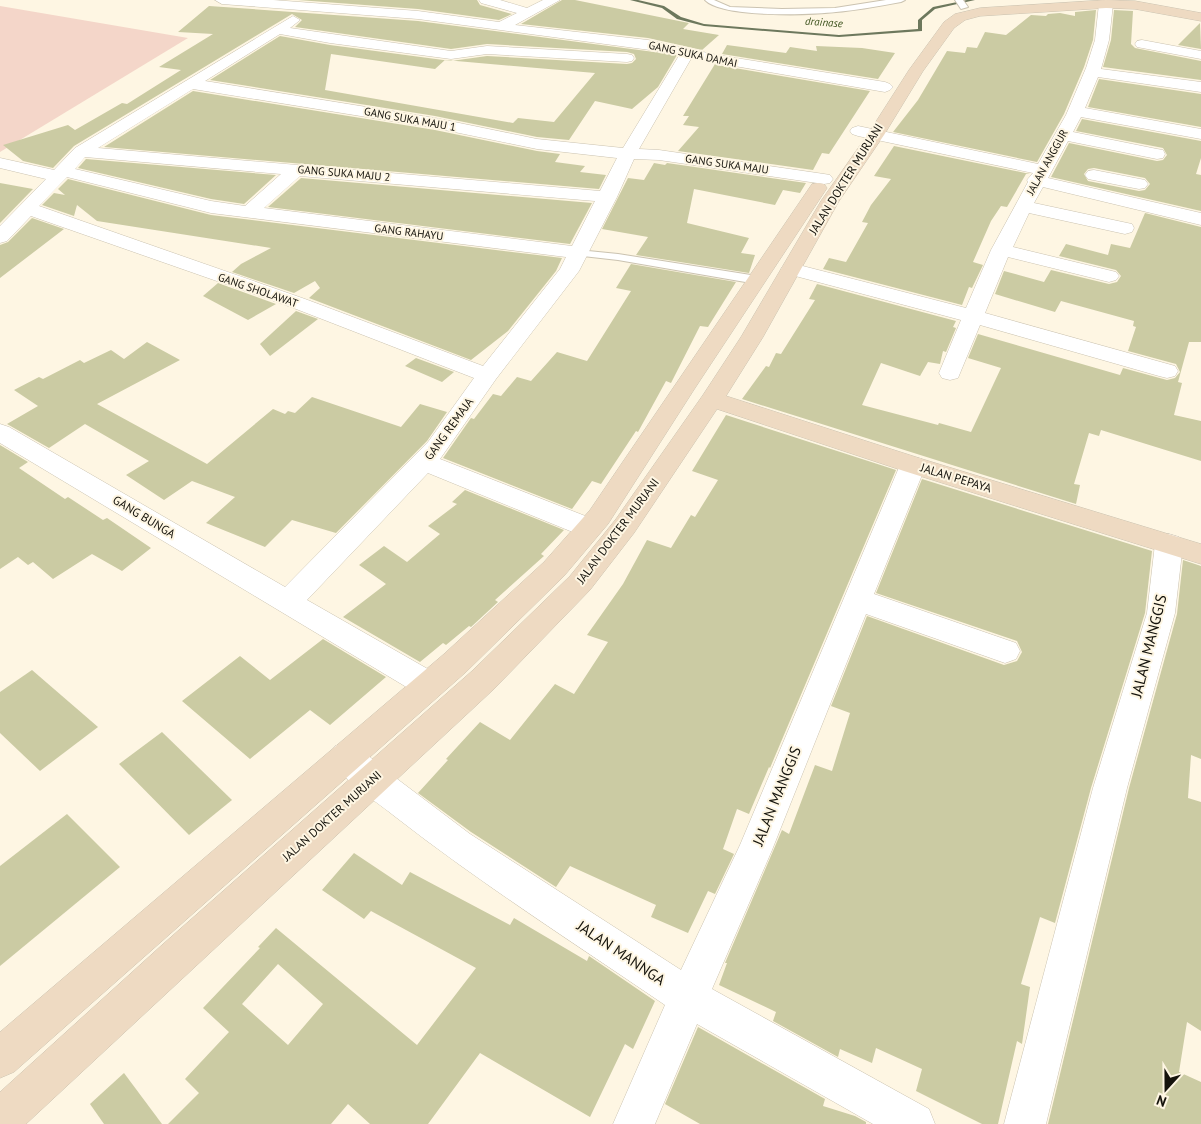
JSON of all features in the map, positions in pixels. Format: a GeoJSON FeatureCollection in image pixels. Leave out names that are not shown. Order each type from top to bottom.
{"type":"FeatureCollection","features":[{"type":"Feature","properties":{"kind":"main road"},"geometry":{"type":"LineString","coordinates":[[952,14],[1049,0]]}},
{"type":"Feature","properties":{"kind":"main road"},"geometry":{"type":"LineString","coordinates":[[1139,0],[1201,10]]}},
{"type":"Feature","properties":{"kind":"main road","name":"JALAN DOKTER MURJANI"},"geometry":{"type":"LineString","coordinates":[[0,1120],[175,958],[359,768],[429,685],[455,663],[554,569],[599,517],[683,388],[757,280],[814,211],[867,133],[885,87],[919,55],[952,14],[960,17],[980,12],[1106,4],[1135,5],[1201,17]]}},
{"type":"Feature","properties":{"kind":"main road","name":"JALAN DOKTER MURJANI"},"geometry":{"type":"LineString","coordinates":[[0,1058],[359,768],[482,680],[580,584],[625,526],[752,337],[791,269],[814,211],[824,179],[889,110],[919,55]]}},
{"type":"Feature","properties":{"kind":"main road","name":"JALAN PEPAYA"},"geometry":{"type":"LineString","coordinates":[[712,399],[914,465],[1201,554]]}},
{"type":"Feature","properties":{"kind":"street"},"geometry":{"type":"LineString","coordinates":[[222,0],[313,6]]}},
{"type":"Feature","properties":{"kind":"street"},"geometry":{"type":"LineString","coordinates":[[486,0],[527,12]]}},
{"type":"Feature","properties":{"kind":"street"},"geometry":{"type":"LineString","coordinates":[[483,50],[527,12],[553,0]]}},
{"type":"Feature","properties":{"kind":"street","name":"JALAN ANGGUR"},"geometry":{"type":"LineString","coordinates":[[950,372],[1001,250],[1047,160],[1075,111],[1092,72],[1102,43],[1106,4]]}},
{"type":"Feature","properties":{"kind":"street"},"geometry":{"type":"LineString","coordinates":[[0,237],[81,152],[279,30],[313,6]]}},
{"type":"Feature","properties":{"kind":"street","name":"GANG SUKA DAMAI"},"geometry":{"type":"LineString","coordinates":[[313,6],[410,14],[507,28],[648,44],[686,57],[717,59],[885,87]]}},
{"type":"Feature","properties":{"kind":"street"},"geometry":{"type":"LineString","coordinates":[[279,30],[330,39],[451,55],[483,50],[650,59],[686,57]]}},
{"type":"Feature","properties":{"kind":"street"},"geometry":{"type":"LineString","coordinates":[[1142,44],[1201,55]]}},
{"type":"Feature","properties":{"kind":"street","name":"GANG REMAJA"},"geometry":{"type":"LineString","coordinates":[[589,528],[424,462],[437,448],[487,375],[568,271],[608,197],[629,152],[686,57]]}},
{"type":"Feature","properties":{"kind":"street"},"geometry":{"type":"LineString","coordinates":[[1092,72],[1201,87]]}},
{"type":"Feature","properties":{"kind":"street","name":"GANG SUKA MAJU 1"},"geometry":{"type":"LineString","coordinates":[[192,84],[435,123],[537,144],[580,150],[629,152]]}},
{"type":"Feature","properties":{"kind":"street"},"geometry":{"type":"LineString","coordinates":[[1075,111],[1201,134]]}},
{"type":"Feature","properties":{"kind":"street"},"geometry":{"type":"LineString","coordinates":[[867,133],[1140,176],[1092,158]]}},
{"type":"Feature","properties":{"kind":"street","name":"GANG SUKA MAJU 2"},"geometry":{"type":"LineString","coordinates":[[81,152],[608,197]]}},
{"type":"Feature","properties":{"kind":"street","name":"GANG SUKA MAJU"},"geometry":{"type":"LineString","coordinates":[[629,152],[725,163],[824,179]]}},
{"type":"Feature","properties":{"kind":"street"},"geometry":{"type":"LineString","coordinates":[[1047,160],[1157,154]]}},
{"type":"Feature","properties":{"kind":"street"},"geometry":{"type":"LineString","coordinates":[[1047,160],[1201,218]]}},
{"type":"Feature","properties":{"kind":"street","name":"GANG RAHAYU"},"geometry":{"type":"LineString","coordinates":[[0,163],[211,207],[578,253]]}},
{"type":"Feature","properties":{"kind":"street"},"geometry":{"type":"LineString","coordinates":[[249,212],[297,169]]}},
{"type":"Feature","properties":{"kind":"street"},"geometry":{"type":"LineString","coordinates":[[1023,206],[1125,228]]}},
{"type":"Feature","properties":{"kind":"street","name":"GANG SHOLAWAT"},"geometry":{"type":"LineString","coordinates":[[28,208],[225,279],[298,303],[487,375]]}},
{"type":"Feature","properties":{"kind":"street"},"geometry":{"type":"LineString","coordinates":[[1001,250],[1110,276]]}},
{"type":"Feature","properties":{"kind":"street"},"geometry":{"type":"LineString","coordinates":[[791,269],[974,316],[1093,352],[1167,371]]}},
{"type":"Feature","properties":{"kind":"street","name":"GANG BUNGA"},"geometry":{"type":"LineString","coordinates":[[0,432],[429,685]]}},
{"type":"Feature","properties":{"kind":"street"},"geometry":{"type":"LineString","coordinates":[[288,602],[424,462]]}},
{"type":"Feature","properties":{"kind":"street","name":"JALAN MANGGIS"},"geometry":{"type":"LineString","coordinates":[[634,1124],[754,850],[914,465]]}},
{"type":"Feature","properties":{"kind":"street","name":"JALAN MANGGIS"},"geometry":{"type":"LineString","coordinates":[[1025,1124],[1110,788],[1161,613],[1169,544]]}},
{"type":"Feature","properties":{"kind":"street"},"geometry":{"type":"LineString","coordinates":[[859,600],[1005,651]]}},
{"type":"Feature","properties":{"kind":"street","name":"JALAN MANNGA"},"geometry":{"type":"LineString","coordinates":[[359,768],[458,845],[689,998],[914,1124]]}},
{"type":"Feature","properties":{"kind":"lane"},"geometry":{"type":"LineString","coordinates":[[709,0],[716,5],[730,10],[782,11],[835,10],[901,0]]}},
{"type":"Feature","properties":{"kind":"lane","name":"GANG RAHAYU"},"geometry":{"type":"LineString","coordinates":[[578,253],[618,257],[757,280]]}},
{"type":"Feature","properties":{"kind":"shaded area"},"geometry":{"type":"Polygon","coordinates":[[[0,6],[188,38],[0,152],[0,6]]]}},
{"type":"Feature","properties":{"kind":"building"},"geometry":{"type":"Polygon","coordinates":[[[298,0],[477,0],[480,5],[512,14],[499,20],[418,9],[298,0]]]}},
{"type":"Feature","properties":{"kind":"building"},"geometry":{"type":"Polygon","coordinates":[[[562,0],[575,0],[689,23],[683,29],[719,35],[702,50],[648,38],[521,24],[562,0]]]}},
{"type":"Feature","properties":{"kind":"building"},"geometry":{"type":"Polygon","coordinates":[[[209,6],[418,21],[677,55],[658,87],[632,109],[595,101],[569,140],[537,137],[435,116],[210,80],[280,36],[330,45],[445,60],[435,69],[331,54],[325,90],[513,123],[518,118],[554,122],[595,73],[453,61],[487,56],[627,64],[632,63],[636,59],[634,54],[627,52],[487,44],[451,49],[295,27],[302,20],[292,14],[74,146],[53,168],[23,161],[3,145],[68,125],[75,130],[122,103],[127,104],[181,70],[159,67],[213,34],[178,32],[209,6]]]}},
{"type":"Feature","properties":{"kind":"building"},"geometry":{"type":"Polygon","coordinates":[[[1096,10],[1093,40],[1084,67],[1064,114],[1037,162],[893,132],[918,100],[947,51],[965,53],[967,47],[977,48],[985,32],[1006,35],[1031,15],[1046,16],[1048,14],[1060,13],[1075,16],[1075,12],[1096,10]]]}},
{"type":"Feature","properties":{"kind":"building"},"geometry":{"type":"Polygon","coordinates":[[[1114,10],[1133,11],[1131,44],[1135,48],[1201,61],[1201,80],[1103,67],[1111,40],[1114,10]]]}},
{"type":"Feature","properties":{"kind":"building"},"geometry":{"type":"Polygon","coordinates":[[[1200,23],[1201,49],[1178,45],[1200,23]]]}},
{"type":"Feature","properties":{"kind":"building"},"geometry":{"type":"Polygon","coordinates":[[[727,45],[786,53],[790,47],[817,51],[816,46],[862,48],[895,53],[878,79],[722,54],[727,45]]]}},
{"type":"Feature","properties":{"kind":"building"},"geometry":{"type":"Polygon","coordinates":[[[715,64],[870,91],[829,154],[822,153],[813,170],[678,151],[699,127],[683,125],[689,116],[683,116],[715,64]]]}},
{"type":"Feature","properties":{"kind":"building"},"geometry":{"type":"Polygon","coordinates":[[[1099,79],[1201,94],[1201,127],[1088,107],[1099,79]]]}},
{"type":"Feature","properties":{"kind":"building"},"geometry":{"type":"Polygon","coordinates":[[[193,91],[435,130],[560,154],[555,162],[585,166],[580,172],[606,175],[599,189],[104,147],[193,91]]]}},
{"type":"Feature","properties":{"kind":"building"},"geometry":{"type":"Polygon","coordinates":[[[1082,119],[1201,141],[1201,158],[1196,174],[1201,175],[1201,211],[1051,177],[1069,143],[1157,161],[1163,160],[1167,155],[1163,148],[1076,131],[1082,119]],[[1094,168],[1088,169],[1084,174],[1088,181],[1139,191],[1145,190],[1150,184],[1145,178],[1094,168]]]}},
{"type":"Feature","properties":{"kind":"building"},"geometry":{"type":"Polygon","coordinates":[[[894,146],[1030,174],[1026,174],[1007,207],[1001,206],[991,221],[973,262],[983,265],[972,288],[969,287],[962,305],[823,269],[829,258],[846,262],[868,223],[862,222],[871,205],[891,179],[874,176],[894,146]]]}},
{"type":"Feature","properties":{"kind":"building"},"geometry":{"type":"Polygon","coordinates":[[[86,159],[276,175],[244,204],[211,199],[78,168],[86,159]]]}},
{"type":"Feature","properties":{"kind":"building"},"geometry":{"type":"Polygon","coordinates":[[[654,163],[665,165],[667,163],[806,183],[800,193],[783,190],[775,205],[694,189],[687,223],[749,238],[741,253],[755,255],[749,273],[636,255],[648,237],[602,229],[628,178],[644,180],[654,163]]]}},
{"type":"Feature","properties":{"kind":"building"},"geometry":{"type":"Polygon","coordinates":[[[301,178],[592,203],[570,244],[268,207],[301,178]]]}},
{"type":"Feature","properties":{"kind":"building"},"geometry":{"type":"Polygon","coordinates":[[[68,179],[211,215],[562,258],[556,271],[508,331],[471,360],[309,298],[320,288],[315,281],[294,293],[232,272],[241,264],[271,248],[97,221],[77,205],[74,216],[42,205],[54,193],[65,195],[58,189],[68,179]]]}},
{"type":"Feature","properties":{"kind":"building"},"geometry":{"type":"Polygon","coordinates":[[[0,183],[33,189],[0,223],[0,183]]]}},
{"type":"Feature","properties":{"kind":"building"},"geometry":{"type":"Polygon","coordinates":[[[1145,213],[1201,227],[1201,342],[1189,342],[1178,382],[1182,383],[1174,415],[1201,421],[1201,461],[1101,430],[1099,436],[1089,433],[1074,484],[1080,485],[1076,504],[742,399],[766,366],[769,367],[776,353],[781,354],[815,300],[809,299],[817,284],[956,321],[953,327],[956,328],[946,352],[943,351],[940,364],[928,362],[920,376],[881,363],[862,405],[938,425],[939,423],[971,432],[1001,368],[968,358],[978,334],[1120,375],[1123,368],[1167,380],[1175,378],[1180,372],[1176,364],[1128,351],[1136,327],[1133,326],[1134,321],[1061,301],[1055,312],[995,294],[1004,271],[1044,282],[1051,270],[1109,284],[1117,282],[1121,276],[1116,270],[1059,256],[1066,244],[1108,255],[1111,244],[1130,248],[1145,213]]]}},
{"type":"Feature","properties":{"kind":"building"},"geometry":{"type":"Polygon","coordinates":[[[32,218],[64,229],[0,278],[0,245],[8,242],[32,218]]]}},
{"type":"Feature","properties":{"kind":"building"},"geometry":{"type":"Polygon","coordinates":[[[631,264],[736,282],[708,327],[700,326],[671,383],[666,381],[638,432],[636,431],[601,484],[592,481],[572,509],[443,458],[471,418],[474,419],[493,394],[501,396],[517,377],[531,381],[557,352],[587,361],[631,291],[616,288],[631,264]]]}},
{"type":"Feature","properties":{"kind":"building"},"geometry":{"type":"Polygon","coordinates":[[[218,283],[276,304],[248,320],[203,296],[218,283]]]}},
{"type":"Feature","properties":{"kind":"building"},"geometry":{"type":"Polygon","coordinates":[[[296,311],[318,319],[270,356],[260,344],[296,311]]]}},
{"type":"Feature","properties":{"kind":"building"},"geometry":{"type":"Polygon","coordinates":[[[147,342],[180,360],[97,404],[207,464],[273,409],[285,414],[288,411],[295,413],[312,397],[401,427],[420,404],[447,412],[427,441],[336,533],[292,520],[265,547],[206,523],[235,497],[192,481],[164,500],[126,475],[149,461],[85,424],[49,448],[7,424],[38,406],[14,390],[39,377],[43,379],[80,360],[84,363],[111,350],[124,359],[147,342]]]}},
{"type":"Feature","properties":{"kind":"building"},"geometry":{"type":"Polygon","coordinates":[[[416,358],[454,372],[442,382],[405,366],[416,358]]]}},
{"type":"Feature","properties":{"kind":"building"},"geometry":{"type":"Polygon","coordinates":[[[726,415],[896,470],[749,814],[737,809],[723,849],[734,854],[715,894],[708,891],[688,933],[651,917],[656,905],[570,866],[556,887],[471,832],[418,793],[480,722],[510,740],[555,684],[574,694],[608,642],[587,635],[623,584],[647,540],[671,548],[691,515],[695,517],[718,480],[692,471],[726,415]]]}},
{"type":"Feature","properties":{"kind":"building"},"geometry":{"type":"Polygon","coordinates":[[[0,445],[28,462],[19,468],[65,499],[68,497],[103,520],[107,518],[151,548],[122,571],[92,554],[53,579],[33,562],[28,565],[18,557],[0,569],[0,445]]]}},
{"type":"Feature","properties":{"kind":"building"},"geometry":{"type":"Polygon","coordinates":[[[922,479],[1152,551],[1145,613],[1091,788],[1055,923],[1040,917],[1021,984],[1030,987],[1022,1044],[1017,1041],[998,1124],[982,1124],[916,1091],[922,1069],[876,1048],[872,1063],[840,1049],[838,1057],[773,1021],[776,1012],[719,985],[727,963],[725,963],[782,830],[789,834],[815,765],[832,771],[850,713],[831,706],[867,616],[1004,665],[1017,661],[1022,652],[1017,641],[876,593],[922,479]]]}},
{"type":"Feature","properties":{"kind":"building"},"geometry":{"type":"Polygon","coordinates":[[[465,490],[564,530],[541,554],[544,556],[495,600],[498,602],[471,627],[469,626],[446,645],[443,643],[420,662],[343,617],[386,584],[359,565],[384,546],[407,562],[440,534],[428,526],[457,504],[452,502],[465,490]]]}},
{"type":"Feature","properties":{"kind":"building"},"geometry":{"type":"Polygon","coordinates":[[[1183,560],[1201,566],[1201,759],[1191,755],[1188,798],[1201,802],[1201,1031],[1187,1022],[1179,1072],[1201,1082],[1201,1124],[1048,1124],[1129,788],[1177,614],[1183,560]]]}},
{"type":"Feature","properties":{"kind":"building"},"geometry":{"type":"Polygon","coordinates":[[[323,639],[386,677],[330,725],[310,710],[250,759],[182,701],[240,656],[270,680],[323,639]]]}},
{"type":"Feature","properties":{"kind":"building"},"geometry":{"type":"Polygon","coordinates":[[[32,670],[98,727],[40,771],[0,733],[0,692],[32,670]]]}},
{"type":"Feature","properties":{"kind":"building"},"geometry":{"type":"Polygon","coordinates":[[[162,732],[232,800],[189,835],[119,764],[162,732]]]}},
{"type":"Feature","properties":{"kind":"building"},"geometry":{"type":"Polygon","coordinates":[[[67,814],[120,867],[0,966],[0,866],[67,814]]]}},
{"type":"Feature","properties":{"kind":"building"},"geometry":{"type":"Polygon","coordinates":[[[354,853],[402,885],[410,872],[510,925],[514,918],[587,961],[589,956],[655,1001],[633,1049],[625,1044],[590,1117],[480,1053],[428,1124],[370,1124],[348,1104],[331,1124],[168,1124],[199,1093],[185,1079],[229,1032],[203,1008],[260,948],[258,947],[276,928],[417,1045],[476,968],[371,911],[364,919],[322,890],[354,853]],[[278,964],[242,1004],[288,1045],[323,1004],[278,964]]]}},
{"type":"Feature","properties":{"kind":"building"},"geometry":{"type":"Polygon","coordinates":[[[698,1027],[825,1099],[823,1106],[855,1116],[866,1122],[866,1124],[700,1124],[665,1104],[698,1027]]]}},
{"type":"Feature","properties":{"kind":"building"},"geometry":{"type":"Polygon","coordinates":[[[124,1073],[162,1124],[104,1124],[90,1104],[124,1073]]]}},
{"type":"Feature","properties":{"kind":"waterway","name":"drainase"},"geometry":{"type":"LineString","coordinates":[[632,0],[663,7],[679,18],[704,25],[839,36],[920,30],[920,20],[934,8],[973,0]]}}]}
